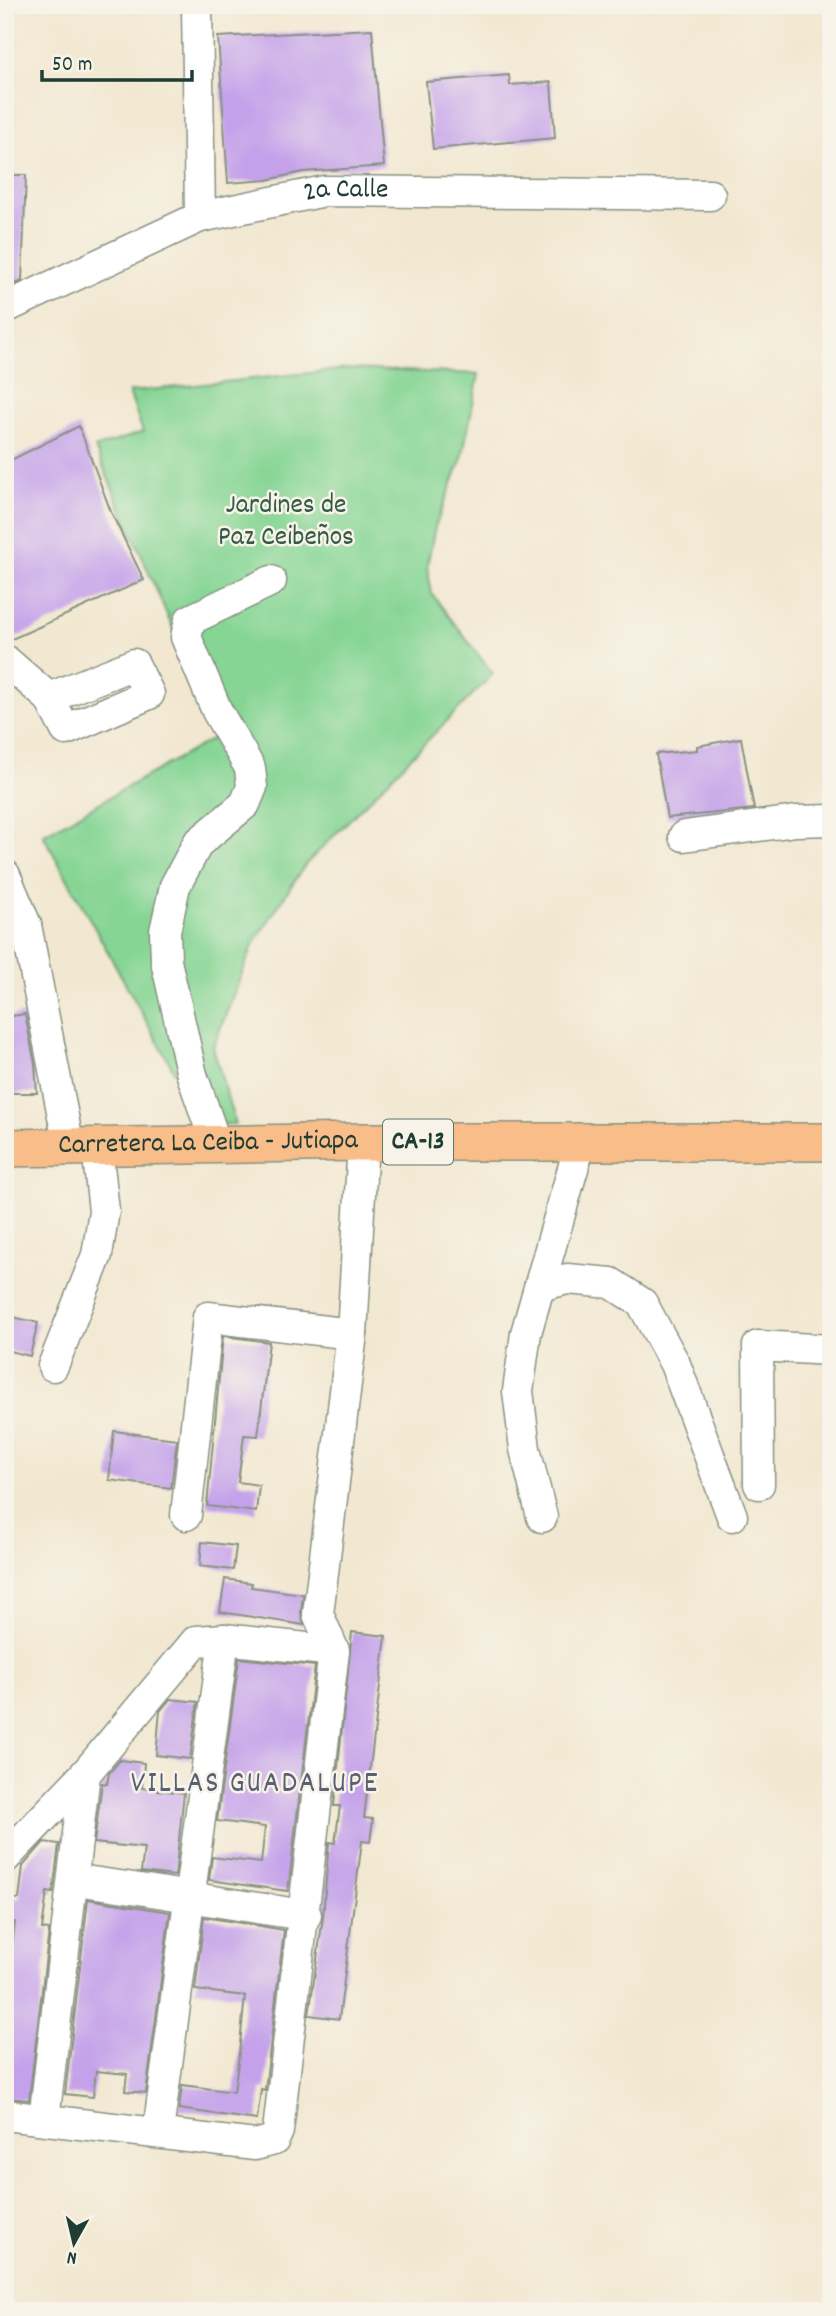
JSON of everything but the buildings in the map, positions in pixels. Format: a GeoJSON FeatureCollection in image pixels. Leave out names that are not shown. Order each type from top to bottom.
{"type":"FeatureCollection","features":[{"type":"Feature","properties":{"kind":"main road","name":"Carretera La Ceiba - Jutiapa"},"geometry":{"type":"LineString","coordinates":[[5,1148],[363,1142],[831,1142]]}},
{"type":"Feature","properties":{"kind":"street"},"geometry":{"type":"LineString","coordinates":[[197,5],[200,217]]}},
{"type":"Feature","properties":{"kind":"street","name":"2a Calle"},"geometry":{"type":"LineString","coordinates":[[5,308],[200,217],[325,191],[710,195]]}},
{"type":"Feature","properties":{"kind":"street"},"geometry":{"type":"LineString","coordinates":[[216,1144],[192,1075],[166,961],[165,931],[175,886],[198,843],[245,804],[252,787],[250,768],[217,711],[186,637],[186,628],[190,620],[271,580]]}},
{"type":"Feature","properties":{"kind":"street"},"geometry":{"type":"LineString","coordinates":[[5,660],[49,698]]}},
{"type":"Feature","properties":{"kind":"street"},"geometry":{"type":"LineString","coordinates":[[684,836],[796,821],[831,820]]}},
{"type":"Feature","properties":{"kind":"street"},"geometry":{"type":"LineString","coordinates":[[5,875],[15,926],[104,1211],[97,1255],[53,1366]]}},
{"type":"Feature","properties":{"kind":"street"},"geometry":{"type":"LineString","coordinates":[[5,2115],[255,2145],[274,2140],[280,2122],[306,1915],[334,1651],[318,1614],[352,1334],[363,1142]]}},
{"type":"Feature","properties":{"kind":"street"},"geometry":{"type":"LineString","coordinates":[[542,1517],[525,1449],[518,1391],[526,1333],[580,1144]]}},
{"type":"Feature","properties":{"kind":"street"},"geometry":{"type":"LineString","coordinates":[[540,1286],[568,1279],[611,1283],[642,1303],[675,1364],[732,1516]]}},
{"type":"Feature","properties":{"kind":"street"},"geometry":{"type":"LineString","coordinates":[[186,1515],[208,1317],[352,1334]]}},
{"type":"Feature","properties":{"kind":"street"},"geometry":{"type":"LineString","coordinates":[[759,1484],[758,1346],[831,1350]]}},
{"type":"Feature","properties":{"kind":"street"},"geometry":{"type":"LineString","coordinates":[[5,1858],[85,1774],[196,1641],[224,1639],[334,1651]]}},
{"type":"Feature","properties":{"kind":"street"},"geometry":{"type":"LineString","coordinates":[[158,2132],[224,1639]]}},
{"type":"Feature","properties":{"kind":"street"},"geometry":{"type":"LineString","coordinates":[[44,2119],[85,1774]]}},
{"type":"Feature","properties":{"kind":"street"},"geometry":{"type":"LineString","coordinates":[[74,1880],[306,1915]]}},
{"type":"Feature","properties":{"kind":"green space","name":"Jardines de Paz Ceibeños"},"geometry":{"type":"Polygon","coordinates":[[[347,369],[479,374],[462,458],[435,527],[427,566],[432,594],[493,674],[305,865],[254,943],[213,1047],[235,1124],[204,1125],[43,835],[219,735],[95,448],[143,432],[129,392],[347,369]]]}},
{"type":"Feature","properties":{"kind":"district","name":"VILLAS GUADALUPE"},"geometry":{"type":"Point","coordinates":[255,1785]}}]}
